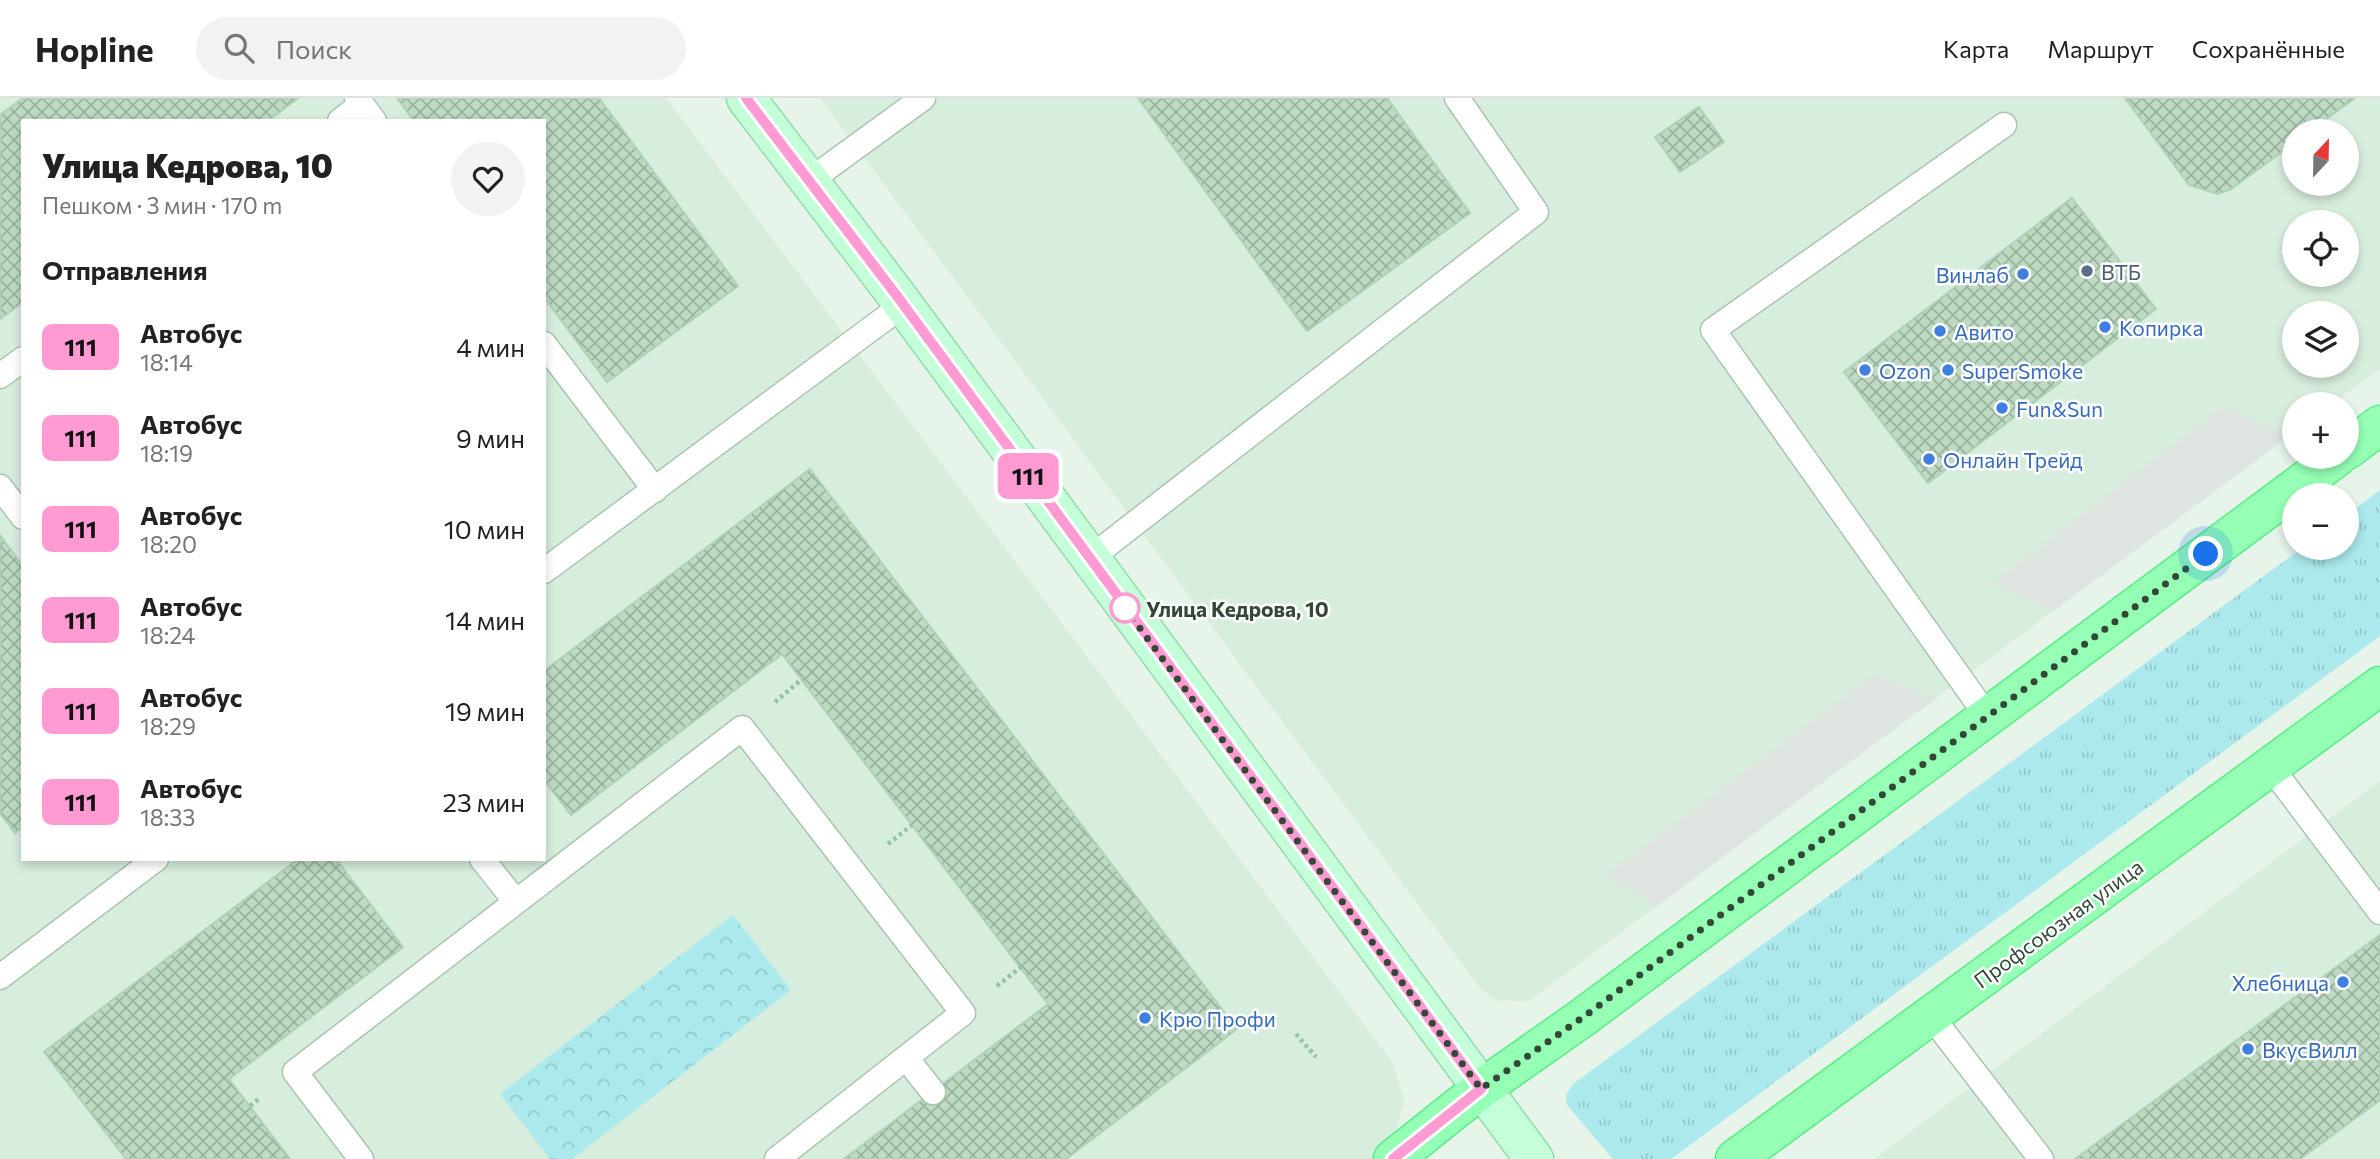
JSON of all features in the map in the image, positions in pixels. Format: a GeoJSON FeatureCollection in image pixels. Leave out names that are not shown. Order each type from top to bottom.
{"type":"FeatureCollection","features":[{"type":"Feature","properties":{"kind":"main road"},"geometry":{"type":"LineString","coordinates":[[2359,441],[2380,425]]}},
{"type":"Feature","properties":{"kind":"main road"},"geometry":{"type":"LineString","coordinates":[[1393,1159],[1481,1089],[1582,1018],[2321,469]]}},
{"type":"Feature","properties":{"kind":"main road","name":"Профсоюзная улица"},"geometry":{"type":"LineString","coordinates":[[1735,1159],[2380,686]]}},
{"type":"Feature","properties":{"kind":"street"},"geometry":{"type":"LineString","coordinates":[[746,98],[903,305],[1088,559],[1534,1159]]}},
{"type":"Feature","properties":{"kind":"lane"},"geometry":{"type":"LineString","coordinates":[[809,181],[923,98]]}},
{"type":"Feature","properties":{"kind":"lane"},"geometry":{"type":"LineString","coordinates":[[1088,559],[1536,212],[1457,98]]}},
{"type":"Feature","properties":{"kind":"lane"},"geometry":{"type":"LineString","coordinates":[[344,119],[364,108]]}},
{"type":"Feature","properties":{"kind":"lane"},"geometry":{"type":"LineString","coordinates":[[1987,716],[1713,330],[2004,125]]}},
{"type":"Feature","properties":{"kind":"lane"},"geometry":{"type":"LineString","coordinates":[[546,570],[903,305]]}},
{"type":"Feature","properties":{"kind":"lane"},"geometry":{"type":"LineString","coordinates":[[546,347],[655,490]]}},
{"type":"Feature","properties":{"kind":"lane"},"geometry":{"type":"LineString","coordinates":[[0,376],[21,360]]}},
{"type":"Feature","properties":{"kind":"lane"},"geometry":{"type":"LineString","coordinates":[[0,487],[21,514]]}},
{"type":"Feature","properties":{"kind":"lane"},"geometry":{"type":"LineString","coordinates":[[361,1159],[295,1072],[743,728],[962,1013],[777,1159]]}},
{"type":"Feature","properties":{"kind":"lane"},"geometry":{"type":"LineString","coordinates":[[2270,766],[2380,912]]}},
{"type":"Feature","properties":{"kind":"lane"},"geometry":{"type":"LineString","coordinates":[[0,977],[153,861]]}},
{"type":"Feature","properties":{"kind":"lane"},"geometry":{"type":"LineString","coordinates":[[484,861],[516,902]]}},
{"type":"Feature","properties":{"kind":"lane"},"geometry":{"type":"LineString","coordinates":[[1931,1016],[2041,1159]]}},
{"type":"Feature","properties":{"kind":"lane"},"geometry":{"type":"LineString","coordinates":[[906,1058],[933,1091]]}},
{"type":"Feature","properties":{"kind":"path"},"geometry":{"type":"LineString","coordinates":[[1296,1034],[1316,1057]]}},
{"type":"Feature","properties":{"kind":"shaded area"},"geometry":{"type":"Polygon","coordinates":[[[0,98],[666,98],[1393,1063],[1404,1100],[1393,1146],[1375,1159],[0,1159],[0,98]]]}},
{"type":"Feature","properties":{"kind":"shaded area"},"geometry":{"type":"Polygon","coordinates":[[[820,98],[2380,98],[2380,369],[2348,392],[2282,392],[2282,441],[1529,1001],[1496,1000],[1480,988],[820,98]]]}},
{"type":"Feature","properties":{"kind":"shaded area"},"geometry":{"type":"Polygon","coordinates":[[[2223,407],[2282,432],[2282,441],[2054,611],[1991,584],[2223,407]]]}},
{"type":"Feature","properties":{"kind":"shaded area"},"geometry":{"type":"Polygon","coordinates":[[[1874,675],[1936,698],[1657,906],[1606,875],[1874,675]]]}},
{"type":"Feature","properties":{"kind":"shaded area"},"geometry":{"type":"Polygon","coordinates":[[[2380,781],[2380,1159],[1874,1159],[2317,828],[2380,781]]]}},
{"type":"Feature","properties":{"kind":"green space"},"geometry":{"type":"Polygon","coordinates":[[[2380,490],[2380,636],[1671,1159],[1613,1159],[1567,1105],[1566,1095],[1573,1084],[2286,560],[2359,560],[2359,506],[2380,490]]]}},
{"type":"Feature","properties":{"kind":"green space"},"geometry":{"type":"Polygon","coordinates":[[[733,915],[791,990],[572,1159],[550,1159],[500,1094],[733,915]]]}},
{"type":"Feature","properties":{"kind":"building"},"geometry":{"type":"Polygon","coordinates":[[[23,98],[298,98],[271,119],[21,119],[21,303],[0,319],[0,115],[23,98]]]}},
{"type":"Feature","properties":{"kind":"building"},"geometry":{"type":"Polygon","coordinates":[[[397,98],[599,98],[738,286],[607,382],[546,300],[546,119],[413,119],[397,98]]]}},
{"type":"Feature","properties":{"kind":"building"},"geometry":{"type":"Polygon","coordinates":[[[1138,98],[1387,98],[1470,213],[1307,331],[1138,98]]]}},
{"type":"Feature","properties":{"kind":"building"},"geometry":{"type":"Polygon","coordinates":[[[2125,98],[2355,98],[2326,119],[2282,119],[2282,152],[2231,189],[2218,194],[2189,185],[2125,98]]]}},
{"type":"Feature","properties":{"kind":"building"},"geometry":{"type":"Polygon","coordinates":[[[1699,107],[1724,142],[1680,172],[1655,137],[1699,107]]]}},
{"type":"Feature","properties":{"kind":"building"},"geometry":{"type":"Polygon","coordinates":[[[2072,198],[2156,309],[1928,483],[1844,372],[2072,198]]]}},
{"type":"Feature","properties":{"kind":"building"},"geometry":{"type":"Polygon","coordinates":[[[810,469],[1237,1029],[1066,1159],[844,1159],[1048,1004],[782,654],[571,815],[546,783],[546,669],[810,469]]]}},
{"type":"Feature","properties":{"kind":"building"},"geometry":{"type":"Polygon","coordinates":[[[0,535],[21,563],[21,828],[15,833],[0,813],[0,535]]]}},
{"type":"Feature","properties":{"kind":"building"},"geometry":{"type":"Polygon","coordinates":[[[295,861],[338,861],[403,947],[229,1079],[290,1159],[126,1159],[44,1052],[295,861]]]}},
{"type":"Feature","properties":{"kind":"building"},"geometry":{"type":"Polygon","coordinates":[[[2380,935],[2380,1100],[2300,1159],[2075,1159],[2380,935]]]}},
{"type":"Feature","properties":{"kind":"bus line","name":"111"},"geometry":{"type":"LineString","coordinates":[[746,98],[897,296],[1481,1089],[1393,1159]]}},
{"type":"Feature","properties":{"kind":"place","name":"ВТБ"},"geometry":{"type":"Point","coordinates":[2087,271]}},
{"type":"Feature","properties":{"kind":"place","name":"Винлаб"},"geometry":{"type":"Point","coordinates":[2023,274]}},
{"type":"Feature","properties":{"kind":"place","name":"Копирка"},"geometry":{"type":"Point","coordinates":[2105,327]}},
{"type":"Feature","properties":{"kind":"place","name":"Авито"},"geometry":{"type":"Point","coordinates":[1940,331]}},
{"type":"Feature","properties":{"kind":"place","name":"Ozon"},"geometry":{"type":"Point","coordinates":[1865,370]}},
{"type":"Feature","properties":{"kind":"place","name":"SuperSmoke"},"geometry":{"type":"Point","coordinates":[1948,370]}},
{"type":"Feature","properties":{"kind":"place","name":"Fun&Sun"},"geometry":{"type":"Point","coordinates":[2002,408]}},
{"type":"Feature","properties":{"kind":"place","name":"Онлайн Трейд"},"geometry":{"type":"Point","coordinates":[1929,459]}},
{"type":"Feature","properties":{"kind":"place","name":"Улица Кедрова, 10"},"geometry":{"type":"Point","coordinates":[1125,608]}},
{"type":"Feature","properties":{"kind":"place","name":"Хлебница"},"geometry":{"type":"Point","coordinates":[2343,982]}},
{"type":"Feature","properties":{"kind":"place","name":"Крю Профи"},"geometry":{"type":"Point","coordinates":[1145,1018]}},
{"type":"Feature","properties":{"kind":"place","name":"ВкусВилл"},"geometry":{"type":"Point","coordinates":[2248,1049]}},
{"type":"Feature","properties":{"kind":"route"},"geometry":{"type":"LineString","coordinates":[[1125,608],[1481,1089],[1582,1018],[2206,554]]}}]}
